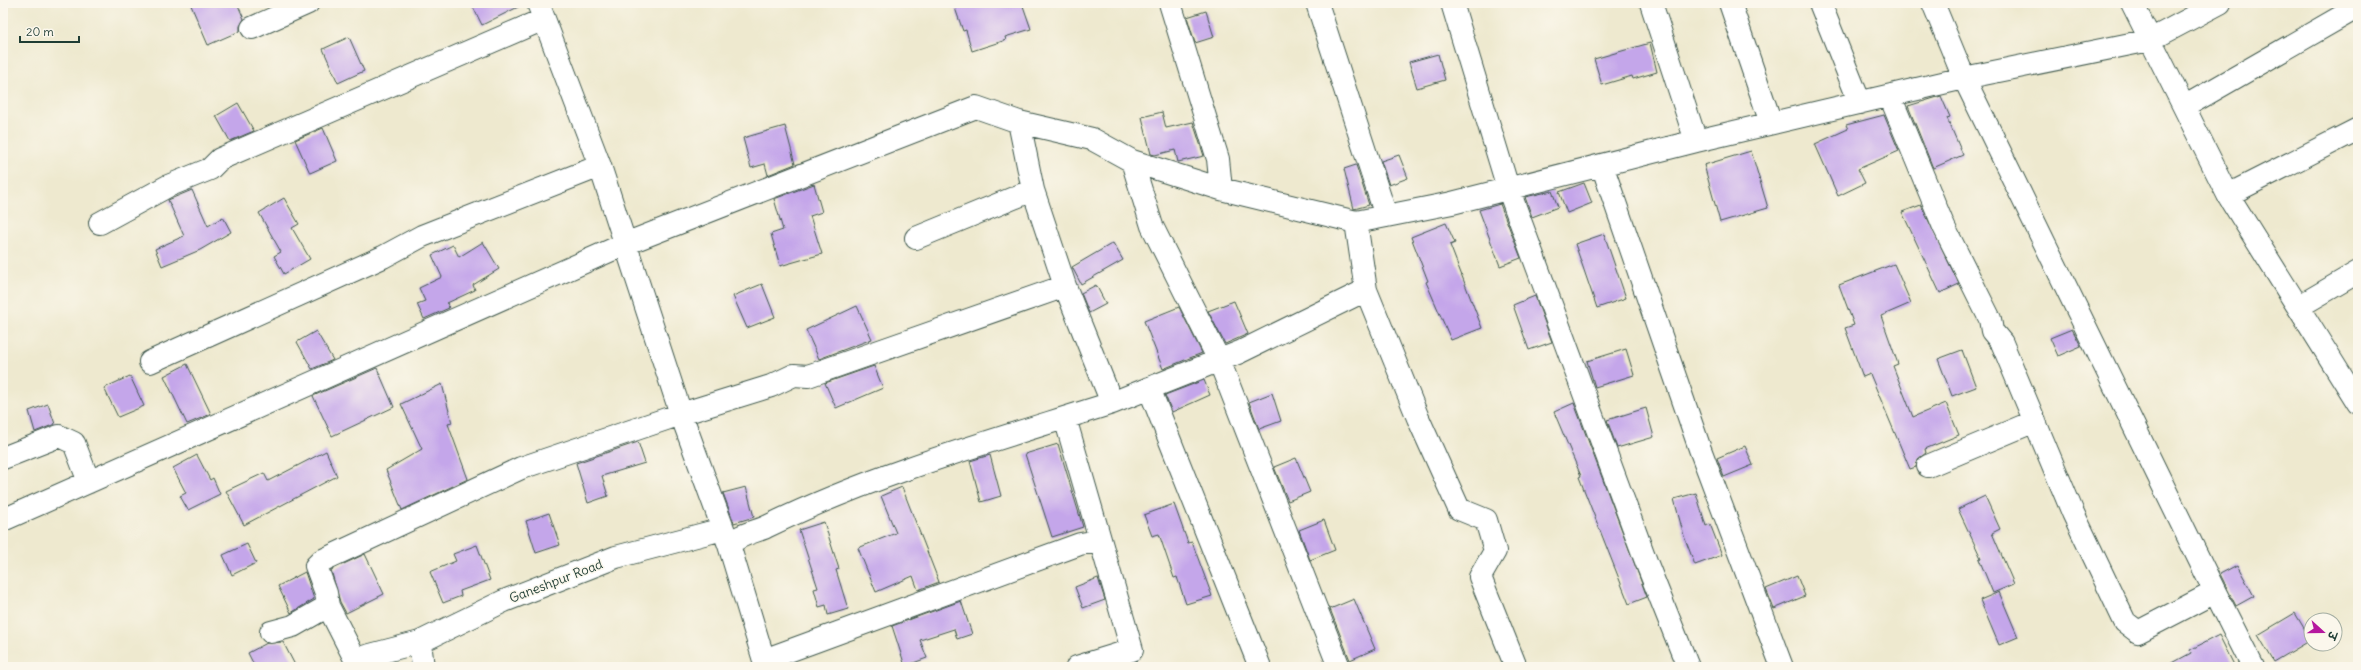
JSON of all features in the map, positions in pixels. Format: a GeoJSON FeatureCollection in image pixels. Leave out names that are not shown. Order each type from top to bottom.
{"type":"FeatureCollection","features":[{"type":"Feature","properties":{"kind":"street"},"geometry":{"type":"LineString","coordinates":[[252,28],[308,3]]}},
{"type":"Feature","properties":{"kind":"street"},"geometry":{"type":"LineString","coordinates":[[1170,3],[1218,159],[1221,189]]}},
{"type":"Feature","properties":{"kind":"street"},"geometry":{"type":"LineString","coordinates":[[1317,3],[1386,216]]}},
{"type":"Feature","properties":{"kind":"street"},"geometry":{"type":"LineString","coordinates":[[1452,3],[1508,188],[1647,564],[1688,667]]}},
{"type":"Feature","properties":{"kind":"street"},"geometry":{"type":"LineString","coordinates":[[1651,3],[1696,141]]}},
{"type":"Feature","properties":{"kind":"street"},"geometry":{"type":"LineString","coordinates":[[1730,3],[1771,123]]}},
{"type":"Feature","properties":{"kind":"street"},"geometry":{"type":"LineString","coordinates":[[1820,3],[1860,103]]}},
{"type":"Feature","properties":{"kind":"street"},"geometry":{"type":"LineString","coordinates":[[1933,3],[1964,78],[2215,592],[2254,667]]}},
{"type":"Feature","properties":{"kind":"street"},"geometry":{"type":"LineString","coordinates":[[2132,3],[2228,195],[2358,403]]}},
{"type":"Feature","properties":{"kind":"street"},"geometry":{"type":"LineString","coordinates":[[3,520],[625,244],[976,107],[1019,122],[1092,140],[1132,161],[1221,189],[1356,222],[1508,188],[1696,141],[1964,78],[2150,40],[2220,3]]}},
{"type":"Feature","properties":{"kind":"street"},"geometry":{"type":"LineString","coordinates":[[2184,107],[2358,7]]}},
{"type":"Feature","properties":{"kind":"street"},"geometry":{"type":"LineString","coordinates":[[100,223],[168,186],[210,169],[220,159],[541,11],[600,166],[681,414],[726,537],[765,663],[1080,544],[1099,541]]}},
{"type":"Feature","properties":{"kind":"street"},"geometry":{"type":"LineString","coordinates":[[1890,96],[1944,227],[1990,318],[1992,331],[2002,343],[2073,513],[2125,622],[2138,632],[2215,592]]}},
{"type":"Feature","properties":{"kind":"street"},"geometry":{"type":"LineString","coordinates":[[1019,122],[1033,190],[1065,286],[1112,403]]}},
{"type":"Feature","properties":{"kind":"street"},"geometry":{"type":"LineString","coordinates":[[2228,195],[2358,129]]}},
{"type":"Feature","properties":{"kind":"street"},"geometry":{"type":"LineString","coordinates":[[1132,161],[1152,226],[1219,360],[1340,667]]}},
{"type":"Feature","properties":{"kind":"street"},"geometry":{"type":"LineString","coordinates":[[1602,165],[1700,449],[1782,667]]}},
{"type":"Feature","properties":{"kind":"street"},"geometry":{"type":"LineString","coordinates":[[150,362],[382,257],[422,236],[600,166]]}},
{"type":"Feature","properties":{"kind":"street"},"geometry":{"type":"LineString","coordinates":[[916,238],[1033,190]]}},
{"type":"Feature","properties":{"kind":"street"},"geometry":{"type":"LineString","coordinates":[[1356,222],[1366,290],[1418,418],[1459,509],[1486,520],[1495,551],[1480,577],[1516,667]]}},
{"type":"Feature","properties":{"kind":"street"},"geometry":{"type":"LineString","coordinates":[[2298,307],[2358,272]]}},
{"type":"Feature","properties":{"kind":"street"},"geometry":{"type":"LineString","coordinates":[[271,632],[293,626],[328,606],[326,593],[316,566],[321,561],[521,468],[681,414],[771,386],[794,375],[808,376],[1065,286]]}},
{"type":"Feature","properties":{"kind":"street","name":"Ganeshpur Road"},"geometry":{"type":"LineString","coordinates":[[328,606],[355,659],[420,642],[504,601],[616,557],[726,537],[736,537],[756,532],[796,512],[900,471],[1112,403],[1219,360],[1366,290]]}},
{"type":"Feature","properties":{"kind":"street"},"geometry":{"type":"LineString","coordinates":[[1149,388],[1260,667]]}},
{"type":"Feature","properties":{"kind":"street"},"geometry":{"type":"LineString","coordinates":[[1065,418],[1094,518],[1099,541],[1132,650],[1077,667]]}},
{"type":"Feature","properties":{"kind":"street"},"geometry":{"type":"LineString","coordinates":[[1928,466],[2035,421]]}},
{"type":"Feature","properties":{"kind":"street"},"geometry":{"type":"LineString","coordinates":[[3,458],[59,436],[74,443],[89,482]]}},
{"type":"Feature","properties":{"kind":"street"},"geometry":{"type":"LineString","coordinates":[[420,642],[423,667]]}},
{"type":"Feature","properties":{"kind":"building"},"geometry":{"type":"Polygon","coordinates":[[[190,3],[237,3],[244,19],[240,26],[240,31],[208,45],[190,3]]]}},
{"type":"Feature","properties":{"kind":"building"},"geometry":{"type":"Polygon","coordinates":[[[471,3],[526,3],[482,25],[471,3]]]}},
{"type":"Feature","properties":{"kind":"building"},"geometry":{"type":"Polygon","coordinates":[[[969,3],[1022,3],[1031,29],[1005,37],[1006,40],[972,51],[966,30],[963,31],[955,8],[969,3]]]}},
{"type":"Feature","properties":{"kind":"building"},"geometry":{"type":"Polygon","coordinates":[[[1206,11],[1214,37],[1195,43],[1187,17],[1206,11]]]}},
{"type":"Feature","properties":{"kind":"building"},"geometry":{"type":"Polygon","coordinates":[[[349,37],[364,71],[338,83],[323,49],[349,37]]]}},
{"type":"Feature","properties":{"kind":"building"},"geometry":{"type":"Polygon","coordinates":[[[1650,43],[1657,72],[1633,79],[1632,76],[1602,85],[1594,59],[1650,43]]]}},
{"type":"Feature","properties":{"kind":"building"},"geometry":{"type":"Polygon","coordinates":[[[1438,54],[1445,80],[1417,88],[1409,62],[1438,54]]]}},
{"type":"Feature","properties":{"kind":"building"},"geometry":{"type":"Polygon","coordinates":[[[1941,96],[1950,117],[1947,118],[1963,155],[1933,168],[1908,106],[1941,96]]]}},
{"type":"Feature","properties":{"kind":"building"},"geometry":{"type":"Polygon","coordinates":[[[238,103],[254,131],[230,141],[216,116],[238,103]]]}},
{"type":"Feature","properties":{"kind":"building"},"geometry":{"type":"Polygon","coordinates":[[[1162,112],[1166,128],[1193,122],[1204,156],[1178,162],[1175,150],[1155,155],[1151,154],[1142,117],[1162,112]]]}},
{"type":"Feature","properties":{"kind":"building"},"geometry":{"type":"Polygon","coordinates":[[[1884,115],[1899,151],[1858,169],[1865,183],[1838,196],[1815,144],[1848,129],[1846,125],[1884,115]]]}},
{"type":"Feature","properties":{"kind":"building"},"geometry":{"type":"Polygon","coordinates":[[[785,126],[795,164],[768,175],[765,164],[751,168],[743,138],[785,126]]]}},
{"type":"Feature","properties":{"kind":"building"},"geometry":{"type":"Polygon","coordinates":[[[323,128],[337,161],[310,173],[295,140],[323,128]]]}},
{"type":"Feature","properties":{"kind":"building"},"geometry":{"type":"Polygon","coordinates":[[[1751,151],[1768,208],[1720,222],[1704,165],[1751,151]]]}},
{"type":"Feature","properties":{"kind":"building"},"geometry":{"type":"Polygon","coordinates":[[[1399,155],[1408,178],[1389,185],[1381,161],[1399,155]]]}},
{"type":"Feature","properties":{"kind":"building"},"geometry":{"type":"Polygon","coordinates":[[[1356,165],[1369,205],[1354,209],[1344,169],[1356,165]]]}},
{"type":"Feature","properties":{"kind":"building"},"geometry":{"type":"Polygon","coordinates":[[[1584,183],[1592,203],[1567,213],[1559,192],[1584,183]]]}},
{"type":"Feature","properties":{"kind":"building"},"geometry":{"type":"Polygon","coordinates":[[[814,184],[822,212],[810,216],[822,254],[780,266],[771,234],[783,230],[774,199],[814,184]]]}},
{"type":"Feature","properties":{"kind":"building"},"geometry":{"type":"Polygon","coordinates":[[[192,190],[208,226],[223,217],[231,232],[200,250],[162,266],[155,249],[184,236],[168,200],[192,190]]]}},
{"type":"Feature","properties":{"kind":"building"},"geometry":{"type":"Polygon","coordinates":[[[1552,191],[1558,207],[1532,217],[1525,197],[1552,191]]]}},
{"type":"Feature","properties":{"kind":"building"},"geometry":{"type":"Polygon","coordinates":[[[284,198],[299,224],[292,228],[310,259],[284,274],[274,256],[281,252],[259,213],[284,198]]]}},
{"type":"Feature","properties":{"kind":"building"},"geometry":{"type":"Polygon","coordinates":[[[1500,204],[1521,258],[1500,266],[1479,210],[1500,204]]]}},
{"type":"Feature","properties":{"kind":"building"},"geometry":{"type":"Polygon","coordinates":[[[1921,205],[1959,284],[1940,293],[1902,212],[1921,205]]]}},
{"type":"Feature","properties":{"kind":"building"},"geometry":{"type":"Polygon","coordinates":[[[1446,223],[1455,243],[1450,245],[1482,328],[1451,340],[1426,282],[1428,281],[1411,237],[1446,223]]]}},
{"type":"Feature","properties":{"kind":"building"},"geometry":{"type":"Polygon","coordinates":[[[1604,234],[1626,298],[1597,308],[1575,244],[1604,234]]]}},
{"type":"Feature","properties":{"kind":"building"},"geometry":{"type":"Polygon","coordinates":[[[483,242],[499,269],[473,285],[475,290],[447,303],[449,308],[424,319],[417,304],[425,301],[419,288],[442,277],[432,255],[453,245],[459,257],[483,242]]]}},
{"type":"Feature","properties":{"kind":"building"},"geometry":{"type":"Polygon","coordinates":[[[1113,243],[1123,260],[1081,284],[1072,267],[1113,243]]]}},
{"type":"Feature","properties":{"kind":"building"},"geometry":{"type":"Polygon","coordinates":[[[1894,264],[1911,303],[1881,316],[1898,364],[1893,366],[1913,417],[1946,403],[1959,435],[1925,449],[1926,453],[1918,459],[1916,467],[1910,469],[1870,374],[1863,377],[1845,328],[1854,325],[1839,285],[1894,264]]]}},
{"type":"Feature","properties":{"kind":"building"},"geometry":{"type":"Polygon","coordinates":[[[762,284],[775,317],[747,328],[733,296],[762,284]]]}},
{"type":"Feature","properties":{"kind":"building"},"geometry":{"type":"Polygon","coordinates":[[[1096,285],[1106,304],[1089,313],[1081,293],[1096,285]]]}},
{"type":"Feature","properties":{"kind":"building"},"geometry":{"type":"Polygon","coordinates":[[[1535,296],[1552,342],[1529,350],[1513,305],[1535,296]]]}},
{"type":"Feature","properties":{"kind":"building"},"geometry":{"type":"Polygon","coordinates":[[[1234,301],[1248,334],[1225,344],[1208,311],[1234,301]]]}},
{"type":"Feature","properties":{"kind":"building"},"geometry":{"type":"Polygon","coordinates":[[[857,306],[872,339],[819,359],[806,330],[857,306]]]}},
{"type":"Feature","properties":{"kind":"building"},"geometry":{"type":"Polygon","coordinates":[[[1179,307],[1202,353],[1163,369],[1144,321],[1179,307]]]}},
{"type":"Feature","properties":{"kind":"building"},"geometry":{"type":"Polygon","coordinates":[[[2072,329],[2081,346],[2058,356],[2050,338],[2072,329]]]}},
{"type":"Feature","properties":{"kind":"building"},"geometry":{"type":"Polygon","coordinates":[[[316,331],[333,360],[312,369],[297,342],[316,331]]]}},
{"type":"Feature","properties":{"kind":"building"},"geometry":{"type":"Polygon","coordinates":[[[1626,349],[1634,375],[1595,387],[1587,361],[1626,349]]]}},
{"type":"Feature","properties":{"kind":"building"},"geometry":{"type":"Polygon","coordinates":[[[1962,350],[1976,387],[1952,396],[1938,359],[1962,350]]]}},
{"type":"Feature","properties":{"kind":"building"},"geometry":{"type":"Polygon","coordinates":[[[187,364],[211,414],[187,424],[164,376],[187,364]]]}},
{"type":"Feature","properties":{"kind":"building"},"geometry":{"type":"Polygon","coordinates":[[[874,366],[883,388],[836,408],[825,383],[874,366]]]}},
{"type":"Feature","properties":{"kind":"building"},"geometry":{"type":"Polygon","coordinates":[[[377,368],[394,407],[332,436],[313,396],[377,368]]]}},
{"type":"Feature","properties":{"kind":"building"},"geometry":{"type":"Polygon","coordinates":[[[130,376],[144,406],[118,417],[104,388],[130,376]]]}},
{"type":"Feature","properties":{"kind":"building"},"geometry":{"type":"Polygon","coordinates":[[[1204,380],[1210,395],[1172,412],[1165,395],[1204,380]]]}},
{"type":"Feature","properties":{"kind":"building"},"geometry":{"type":"Polygon","coordinates":[[[442,384],[452,423],[448,424],[468,479],[402,510],[386,470],[422,449],[401,404],[442,384]]]}},
{"type":"Feature","properties":{"kind":"building"},"geometry":{"type":"Polygon","coordinates":[[[1272,393],[1281,421],[1259,429],[1249,402],[1272,393]]]}},
{"type":"Feature","properties":{"kind":"building"},"geometry":{"type":"Polygon","coordinates":[[[1574,403],[1647,597],[1629,604],[1579,477],[1581,476],[1554,412],[1574,403]]]}},
{"type":"Feature","properties":{"kind":"building"},"geometry":{"type":"Polygon","coordinates":[[[48,404],[55,424],[35,432],[29,411],[48,404]]]}},
{"type":"Feature","properties":{"kind":"building"},"geometry":{"type":"Polygon","coordinates":[[[1646,408],[1654,437],[1617,448],[1607,420],[1646,408]]]}},
{"type":"Feature","properties":{"kind":"building"},"geometry":{"type":"Polygon","coordinates":[[[638,442],[645,463],[602,476],[608,496],[588,503],[576,463],[638,442]]]}},
{"type":"Feature","properties":{"kind":"building"},"geometry":{"type":"Polygon","coordinates":[[[1058,444],[1083,527],[1052,537],[1025,454],[1058,444]]]}},
{"type":"Feature","properties":{"kind":"building"},"geometry":{"type":"Polygon","coordinates":[[[1745,446],[1753,465],[1724,477],[1717,458],[1745,446]]]}},
{"type":"Feature","properties":{"kind":"building"},"geometry":{"type":"Polygon","coordinates":[[[326,451],[337,476],[244,525],[226,491],[264,473],[268,481],[326,451]]]}},
{"type":"Feature","properties":{"kind":"building"},"geometry":{"type":"Polygon","coordinates":[[[197,455],[210,480],[213,478],[220,494],[188,510],[180,496],[186,493],[173,468],[197,455]]]}},
{"type":"Feature","properties":{"kind":"building"},"geometry":{"type":"Polygon","coordinates":[[[990,455],[1001,496],[981,502],[970,461],[990,455]]]}},
{"type":"Feature","properties":{"kind":"building"},"geometry":{"type":"Polygon","coordinates":[[[1296,458],[1310,492],[1288,501],[1274,467],[1296,458]]]}},
{"type":"Feature","properties":{"kind":"building"},"geometry":{"type":"Polygon","coordinates":[[[746,487],[754,517],[734,523],[723,493],[746,487]]]}},
{"type":"Feature","properties":{"kind":"building"},"geometry":{"type":"Polygon","coordinates":[[[902,487],[939,582],[918,590],[913,576],[876,592],[858,548],[896,533],[881,496],[902,487]]]}},
{"type":"Feature","properties":{"kind":"building"},"geometry":{"type":"Polygon","coordinates":[[[1696,493],[1706,526],[1710,524],[1722,555],[1695,565],[1684,536],[1674,499],[1696,493]]]}},
{"type":"Feature","properties":{"kind":"building"},"geometry":{"type":"Polygon","coordinates":[[[1985,496],[2000,529],[1992,533],[2014,584],[1993,593],[1979,559],[1981,558],[1958,509],[1985,496]]]}},
{"type":"Feature","properties":{"kind":"building"},"geometry":{"type":"Polygon","coordinates":[[[1174,504],[1188,543],[1192,542],[1212,596],[1186,604],[1177,577],[1174,578],[1159,534],[1152,536],[1144,515],[1174,504]]]}},
{"type":"Feature","properties":{"kind":"building"},"geometry":{"type":"Polygon","coordinates":[[[549,513],[560,545],[536,553],[526,521],[549,513]]]}},
{"type":"Feature","properties":{"kind":"building"},"geometry":{"type":"Polygon","coordinates":[[[1324,520],[1335,550],[1310,560],[1299,530],[1324,520]]]}},
{"type":"Feature","properties":{"kind":"building"},"geometry":{"type":"Polygon","coordinates":[[[824,522],[839,569],[836,570],[848,609],[828,615],[826,605],[819,607],[814,589],[818,588],[799,530],[824,522]]]}},
{"type":"Feature","properties":{"kind":"building"},"geometry":{"type":"Polygon","coordinates":[[[247,544],[256,563],[232,575],[223,555],[247,544]]]}},
{"type":"Feature","properties":{"kind":"building"},"geometry":{"type":"Polygon","coordinates":[[[477,545],[490,580],[460,591],[461,596],[443,603],[430,572],[456,561],[453,554],[477,545]]]}},
{"type":"Feature","properties":{"kind":"building"},"geometry":{"type":"Polygon","coordinates":[[[365,554],[384,594],[346,613],[340,602],[331,570],[365,554]]]}},
{"type":"Feature","properties":{"kind":"building"},"geometry":{"type":"Polygon","coordinates":[[[2237,565],[2254,596],[2236,606],[2220,574],[2237,565]]]}},
{"type":"Feature","properties":{"kind":"building"},"geometry":{"type":"Polygon","coordinates":[[[305,572],[314,599],[291,613],[278,586],[305,572]]]}},
{"type":"Feature","properties":{"kind":"building"},"geometry":{"type":"Polygon","coordinates":[[[1797,576],[1805,596],[1774,609],[1766,589],[1797,576]]]}},
{"type":"Feature","properties":{"kind":"building"},"geometry":{"type":"Polygon","coordinates":[[[1098,578],[1105,600],[1083,608],[1075,587],[1098,578]]]}},
{"type":"Feature","properties":{"kind":"building"},"geometry":{"type":"Polygon","coordinates":[[[1999,592],[2018,637],[1999,645],[1980,600],[1999,592]]]}},
{"type":"Feature","properties":{"kind":"building"},"geometry":{"type":"Polygon","coordinates":[[[1354,599],[1375,649],[1350,660],[1330,609],[1354,599]]]}},
{"type":"Feature","properties":{"kind":"building"},"geometry":{"type":"Polygon","coordinates":[[[961,601],[972,634],[957,639],[954,629],[920,640],[927,658],[905,666],[892,626],[961,601]]]}},
{"type":"Feature","properties":{"kind":"building"},"geometry":{"type":"Polygon","coordinates":[[[2295,613],[2303,626],[2303,645],[2274,662],[2258,635],[2295,613]]]}},
{"type":"Feature","properties":{"kind":"building"},"geometry":{"type":"Polygon","coordinates":[[[2219,635],[2235,667],[2165,667],[2191,653],[2190,650],[2219,635]]]}},
{"type":"Feature","properties":{"kind":"building"},"geometry":{"type":"Polygon","coordinates":[[[283,642],[296,667],[255,667],[248,653],[267,643],[283,642]]]}}]}
